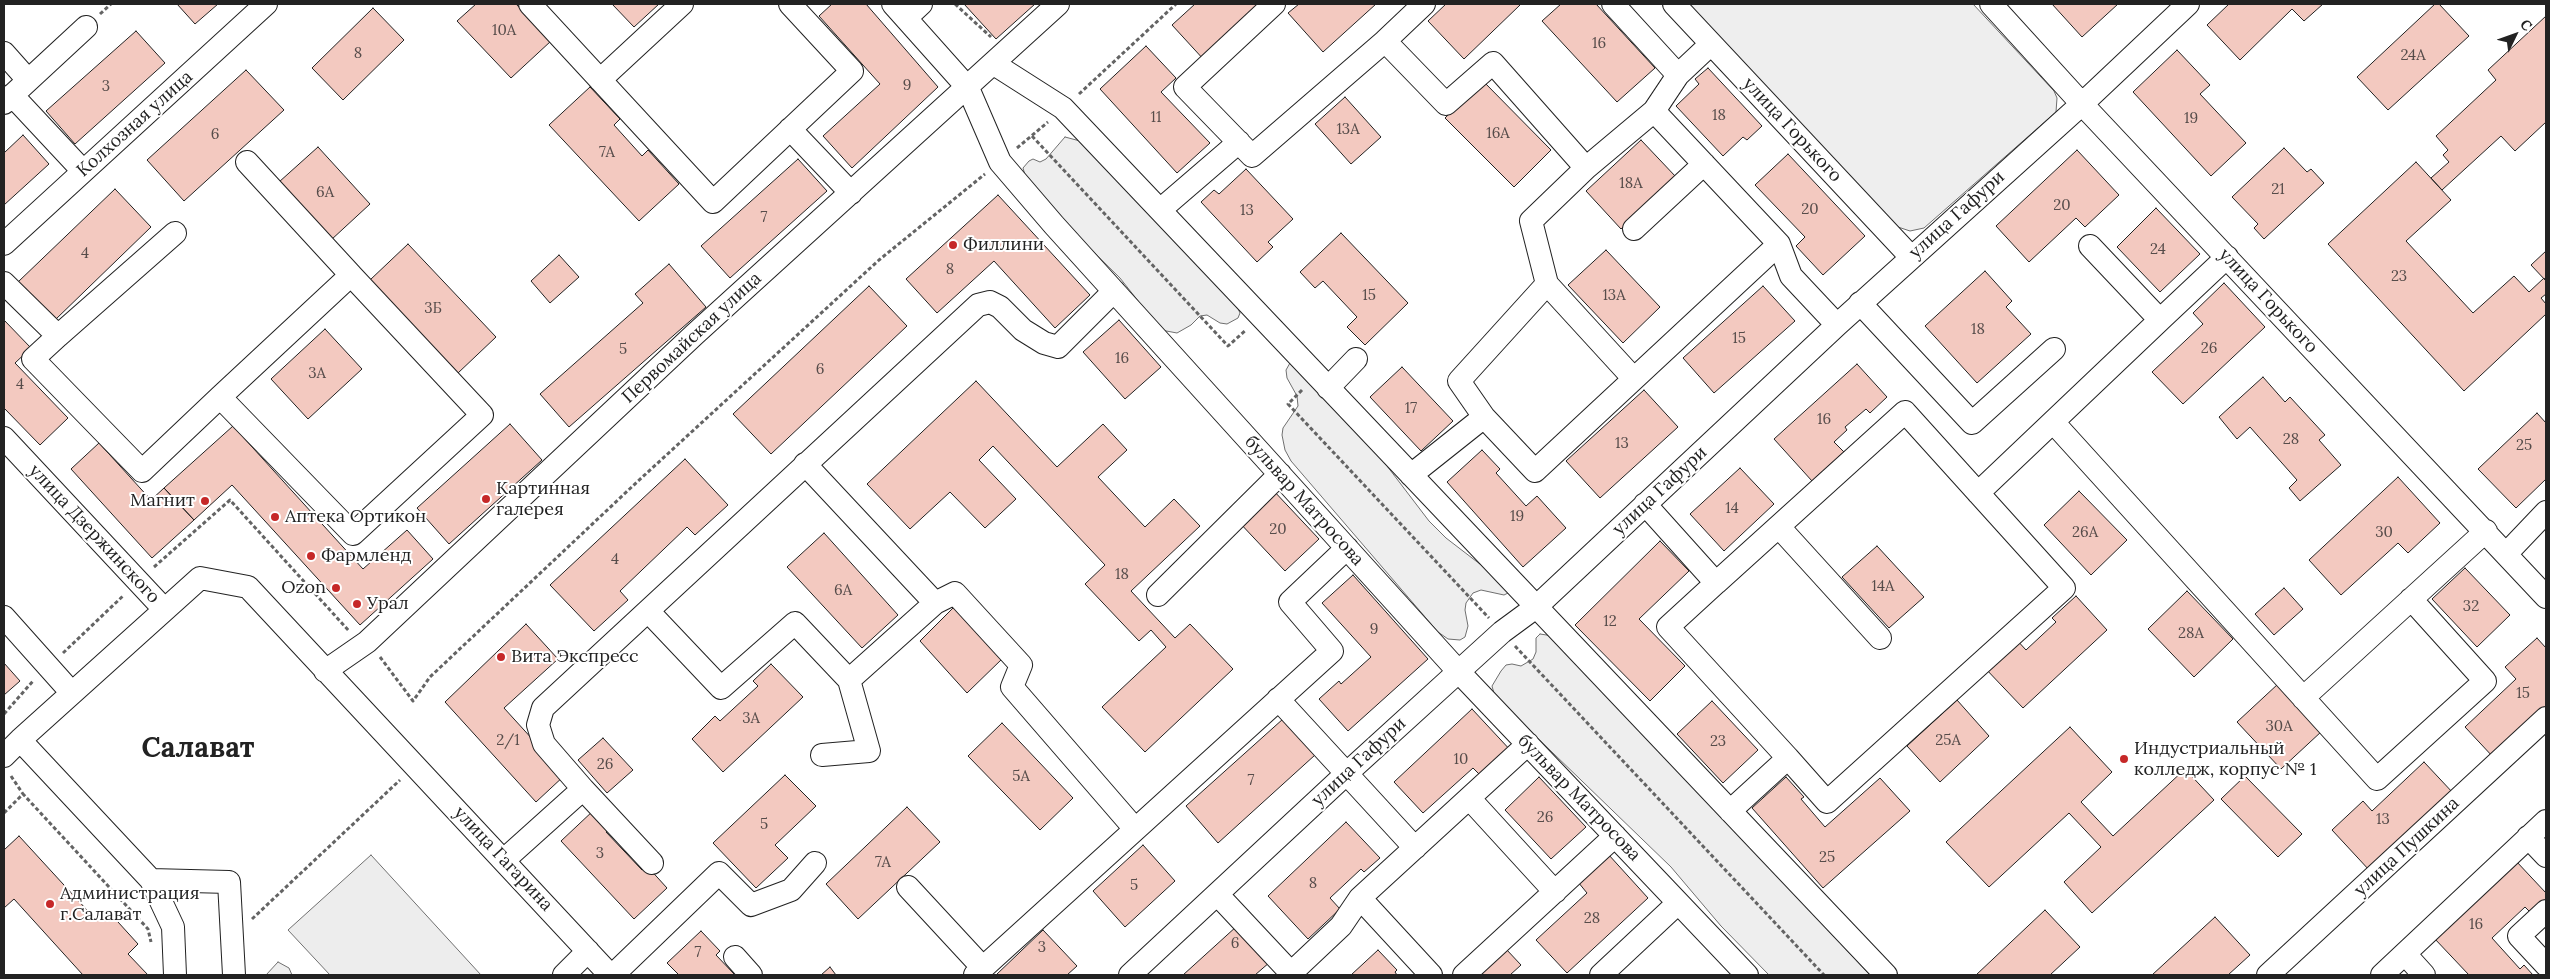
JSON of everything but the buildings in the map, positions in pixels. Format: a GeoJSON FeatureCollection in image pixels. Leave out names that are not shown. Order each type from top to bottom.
{"type":"FeatureCollection","features":[{"type":"Feature","properties":{"kind":"street","name":"Колхозная улица"},"geometry":{"type":"LineString","coordinates":[[4,244],[266,4]]}},
{"type":"Feature","properties":{"kind":"street"},"geometry":{"type":"LineString","coordinates":[[530,4],[713,202],[852,71],[790,4]]}},
{"type":"Feature","properties":{"kind":"street"},"geometry":{"type":"LineString","coordinates":[[600,80],[682,4]]}},
{"type":"Feature","properties":{"kind":"street","name":"Первомайская улица"},"geometry":{"type":"LineString","coordinates":[[325,671],[367,642],[695,334],[968,88],[1058,4]]}},
{"type":"Feature","properties":{"kind":"street"},"geometry":{"type":"LineString","coordinates":[[1274,4],[1185,87],[1252,156],[1385,41],[1424,4]]}},
{"type":"Feature","properties":{"kind":"street"},"geometry":{"type":"LineString","coordinates":[[1613,4],[1678,75]]}},
{"type":"Feature","properties":{"kind":"street","name":"улица Горького"},"geometry":{"type":"LineString","coordinates":[[1674,4],[1911,257]]}},
{"type":"Feature","properties":{"kind":"street","name":"улица Горького"},"geometry":{"type":"LineString","coordinates":[[1991,4],[2082,104],[2507,553],[2546,597]]}},
{"type":"Feature","properties":{"kind":"street","name":"улица Гафури"},"geometry":{"type":"LineString","coordinates":[[1130,975],[1458,671],[1502,632],[1536,607],[1860,303],[2082,104],[2188,4]]}},
{"type":"Feature","properties":{"kind":"street","name":"бульвар Матросова"},"geometry":{"type":"LineString","coordinates":[[907,9],[968,88],[1000,162],[1114,291],[1458,671],[1747,975]]}},
{"type":"Feature","properties":{"kind":"street"},"geometry":{"type":"LineString","coordinates":[[15,93],[86,27]]}},
{"type":"Feature","properties":{"kind":"street"},"geometry":{"type":"LineString","coordinates":[[1385,41],[1446,104],[1493,63],[1586,168]]}},
{"type":"Feature","properties":{"kind":"street"},"geometry":{"type":"LineString","coordinates":[[1634,379],[1547,284],[1531,221],[1586,168],[1654,111],[1678,75],[1711,44]]}},
{"type":"Feature","properties":{"kind":"street"},"geometry":{"type":"LineString","coordinates":[[4,53],[15,93],[83,171]]}},
{"type":"Feature","properties":{"kind":"street"},"geometry":{"type":"LineString","coordinates":[[994,64],[1063,108],[1886,975]]}},
{"type":"Feature","properties":{"kind":"street"},"geometry":{"type":"LineString","coordinates":[[1654,111],[1779,244],[1791,276],[1837,325]]}},
{"type":"Feature","properties":{"kind":"street"},"geometry":{"type":"LineString","coordinates":[[790,129],[851,193]]}},
{"type":"Feature","properties":{"kind":"street"},"geometry":{"type":"LineString","coordinates":[[1160,210],[1239,142]]}},
{"type":"Feature","properties":{"kind":"street"},"geometry":{"type":"LineString","coordinates":[[220,398],[353,534],[482,415],[248,162]]}},
{"type":"Feature","properties":{"kind":"street"},"geometry":{"type":"LineString","coordinates":[[1634,229],[1704,164]]}},
{"type":"Feature","properties":{"kind":"street"},"geometry":{"type":"LineString","coordinates":[[175,233],[33,359],[142,471],[351,275]]}},
{"type":"Feature","properties":{"kind":"street"},"geometry":{"type":"LineString","coordinates":[[1547,284],[1459,381],[1484,416],[1535,471],[1779,244]]}},
{"type":"Feature","properties":{"kind":"street"},"geometry":{"type":"LineString","coordinates":[[2090,246],[2160,320]]}},
{"type":"Feature","properties":{"kind":"street"},"geometry":{"type":"LineString","coordinates":[[1978,493],[2227,257]]}},
{"type":"Feature","properties":{"kind":"street"},"geometry":{"type":"LineString","coordinates":[[4,283],[58,336]]}},
{"type":"Feature","properties":{"kind":"street"},"geometry":{"type":"LineString","coordinates":[[652,862],[583,789],[544,744],[538,725],[543,708],[978,305],[990,302],[1023,330],[1044,343],[1058,347],[1114,291]]}},
{"type":"Feature","properties":{"kind":"street"},"geometry":{"type":"LineString","coordinates":[[1860,303],[1972,423],[2054,349]]}},
{"type":"Feature","properties":{"kind":"street"},"geometry":{"type":"LineString","coordinates":[[1328,388],[1356,359]]}},
{"type":"Feature","properties":{"kind":"street"},"geometry":{"type":"LineString","coordinates":[[1905,412],[1978,493],[2064,588],[1827,802],[1668,627],[1905,412]]}},
{"type":"Feature","properties":{"kind":"street"},"geometry":{"type":"LineString","coordinates":[[1411,475],[1484,416]]}},
{"type":"Feature","properties":{"kind":"street"},"geometry":{"type":"LineString","coordinates":[[2053,422],[2377,779],[2485,681],[2411,599]]}},
{"type":"Feature","properties":{"kind":"street","name":"улица Дзержинского"},"geometry":{"type":"LineString","coordinates":[[4,438],[137,583],[163,608]]}},
{"type":"Feature","properties":{"kind":"street"},"geometry":{"type":"LineString","coordinates":[[805,464],[935,603]]}},
{"type":"Feature","properties":{"kind":"street"},"geometry":{"type":"LineString","coordinates":[[1158,595],[1280,474]]}},
{"type":"Feature","properties":{"kind":"street"},"geometry":{"type":"LineString","coordinates":[[1645,504],[1716,583]]}},
{"type":"Feature","properties":{"kind":"street"},"geometry":{"type":"LineString","coordinates":[[2507,553],[2546,512]]}},
{"type":"Feature","properties":{"kind":"street"},"geometry":{"type":"LineString","coordinates":[[1779,527],[1880,638]]}},
{"type":"Feature","properties":{"kind":"street"},"geometry":{"type":"LineString","coordinates":[[2303,698],[2486,531]]}},
{"type":"Feature","properties":{"kind":"street"},"geometry":{"type":"LineString","coordinates":[[908,888],[979,972],[1332,651],[1290,602],[1348,548]]}},
{"type":"Feature","properties":{"kind":"street","name":"улица Гагарина"},"geometry":{"type":"LineString","coordinates":[[6,765],[20,740],[163,608],[200,578],[248,586],[325,671],[395,743],[588,952],[612,975]]}},
{"type":"Feature","properties":{"kind":"street"},"geometry":{"type":"LineString","coordinates":[[849,680],[935,603],[955,593],[1021,664],[1012,687],[1135,829]]}},
{"type":"Feature","properties":{"kind":"street"},"geometry":{"type":"LineString","coordinates":[[648,611],[721,688],[795,623],[849,680],[869,751],[822,754]]}},
{"type":"Feature","properties":{"kind":"street"},"geometry":{"type":"LineString","coordinates":[[4,617],[72,692]]}},
{"type":"Feature","properties":{"kind":"street"},"geometry":{"type":"LineString","coordinates":[[1278,699],[1415,848]]}},
{"type":"Feature","properties":{"kind":"street","name":"улица Пушкина"},"geometry":{"type":"LineString","coordinates":[[2268,975],[2546,718]]}},
{"type":"Feature","properties":{"kind":"street"},"geometry":{"type":"LineString","coordinates":[[20,740],[151,880],[173,927],[175,975]]}},
{"type":"Feature","properties":{"kind":"street"},"geometry":{"type":"LineString","coordinates":[[1217,894],[1290,974],[1341,926],[1360,898],[1528,744]]}},
{"type":"Feature","properties":{"kind":"street"},"geometry":{"type":"LineString","coordinates":[[1730,811],[1788,758]]}},
{"type":"Feature","properties":{"kind":"street"},"geometry":{"type":"LineString","coordinates":[[504,860],[583,789]]}},
{"type":"Feature","properties":{"kind":"street"},"geometry":{"type":"LineString","coordinates":[[1469,798],[1555,892]]}},
{"type":"Feature","properties":{"kind":"street"},"geometry":{"type":"LineString","coordinates":[[2382,975],[2546,821]]}},
{"type":"Feature","properties":{"kind":"street"},"geometry":{"type":"LineString","coordinates":[[1464,975],[1615,836]]}},
{"type":"Feature","properties":{"kind":"street"},"geometry":{"type":"LineString","coordinates":[[2528,838],[2546,856]]}},
{"type":"Feature","properties":{"kind":"street"},"geometry":{"type":"LineString","coordinates":[[612,975],[719,873],[751,905],[791,890],[814,863]]}},
{"type":"Feature","properties":{"kind":"street"},"geometry":{"type":"LineString","coordinates":[[151,880],[229,882],[234,975]]}},
{"type":"Feature","properties":{"kind":"street"},"geometry":{"type":"LineString","coordinates":[[1360,898],[1431,975]]}},
{"type":"Feature","properties":{"kind":"street"},"geometry":{"type":"LineString","coordinates":[[1601,975],[1678,903]]}},
{"type":"Feature","properties":{"kind":"street"},"geometry":{"type":"LineString","coordinates":[[2546,911],[2519,936],[2546,965]]}},
{"type":"Feature","properties":{"kind":"street"},"geometry":{"type":"LineString","coordinates":[[564,975],[588,952]]}},
{"type":"Feature","properties":{"kind":"street"},"geometry":{"type":"LineString","coordinates":[[2405,954],[2424,975]]}},
{"type":"Feature","properties":{"kind":"street"},"geometry":{"type":"LineString","coordinates":[[735,957],[751,975]]}},
{"type":"Feature","properties":{"kind":"path"},"geometry":{"type":"LineString","coordinates":[[956,4],[994,40]]}},
{"type":"Feature","properties":{"kind":"path"},"geometry":{"type":"LineString","coordinates":[[4,714],[38,675],[230,500],[354,636],[367,642],[413,701],[430,678],[637,482],[879,260],[1032,136],[1176,4]]}},
{"type":"Feature","properties":{"kind":"path"},"geometry":{"type":"LineString","coordinates":[[1032,136],[1228,346],[1247,328],[1254,335]]}},
{"type":"Feature","properties":{"kind":"path"},"geometry":{"type":"LineString","coordinates":[[1298,382],[1304,389],[1288,404],[1824,975]]}},
{"type":"Feature","properties":{"kind":"path"},"geometry":{"type":"LineString","coordinates":[[6,765],[23,794],[148,928],[151,945]]}},
{"type":"Feature","properties":{"kind":"path"},"geometry":{"type":"LineString","coordinates":[[250,922],[406,775]]}},
{"type":"Feature","properties":{"kind":"path"},"geometry":{"type":"LineString","coordinates":[[4,813],[23,794]]}},
{"type":"Feature","properties":{"kind":"shaded area"},"geometry":{"type":"Polygon","coordinates":[[[1685,4],[1973,4],[2054,91],[2057,98],[2056,112],[1924,228],[1910,231],[1895,226],[1685,4]]]}},
{"type":"Feature","properties":{"kind":"shaded area"},"geometry":{"type":"Polygon","coordinates":[[[1065,137],[1080,141],[1236,304],[1240,313],[1238,318],[1227,324],[1220,323],[1207,315],[1200,316],[1191,325],[1177,333],[1161,330],[1120,278],[1066,225],[1025,175],[1023,168],[1029,161],[1033,159],[1040,162],[1046,159],[1065,137]]]}},
{"type":"Feature","properties":{"kind":"shaded area"},"geometry":{"type":"Polygon","coordinates":[[[1290,363],[1371,445],[1429,521],[1446,538],[1502,581],[1510,592],[1504,595],[1481,590],[1473,593],[1466,603],[1465,610],[1468,626],[1465,637],[1460,640],[1448,639],[1438,632],[1291,461],[1285,450],[1282,435],[1283,428],[1298,406],[1297,396],[1287,378],[1286,370],[1290,363]]]}},
{"type":"Feature","properties":{"kind":"shaded area"},"geometry":{"type":"Polygon","coordinates":[[[1540,634],[1553,636],[1870,975],[1769,975],[1721,926],[1671,867],[1495,697],[1492,686],[1501,671],[1506,665],[1521,666],[1533,659],[1536,652],[1536,638],[1540,634]]]}},
{"type":"Feature","properties":{"kind":"shaded area"},"geometry":{"type":"Polygon","coordinates":[[[371,855],[481,975],[330,975],[288,930],[371,855]]]}},
{"type":"Feature","properties":{"kind":"shaded area"},"geometry":{"type":"Polygon","coordinates":[[[278,962],[289,968],[292,975],[266,975],[278,962]]]}},
{"type":"Feature","properties":{"kind":"place","name":"Филлини"},"geometry":{"type":"Point","coordinates":[953,245]}},
{"type":"Feature","properties":{"kind":"place","name":"Картинная галерея"},"geometry":{"type":"Point","coordinates":[486,499]}},
{"type":"Feature","properties":{"kind":"place","name":"Магнит"},"geometry":{"type":"Point","coordinates":[205,501]}},
{"type":"Feature","properties":{"kind":"place","name":"Аптека Ортикон"},"geometry":{"type":"Point","coordinates":[275,517]}},
{"type":"Feature","properties":{"kind":"place","name":"Фармленд"},"geometry":{"type":"Point","coordinates":[311,556]}},
{"type":"Feature","properties":{"kind":"place","name":"Ozon"},"geometry":{"type":"Point","coordinates":[336,588]}},
{"type":"Feature","properties":{"kind":"place","name":"Урал"},"geometry":{"type":"Point","coordinates":[357,604]}},
{"type":"Feature","properties":{"kind":"place","name":"Вита Экспресс"},"geometry":{"type":"Point","coordinates":[501,657]}},
{"type":"Feature","properties":{"kind":"place","name":"Индустриальный колледж, корпус № 1"},"geometry":{"type":"Point","coordinates":[2124,759]}},
{"type":"Feature","properties":{"kind":"place","name":"Администрация г.Салават"},"geometry":{"type":"Point","coordinates":[50,904]}},
{"type":"Feature","properties":{"kind":"district","name":"Салават"},"geometry":{"type":"Point","coordinates":[198,749]}}]}
